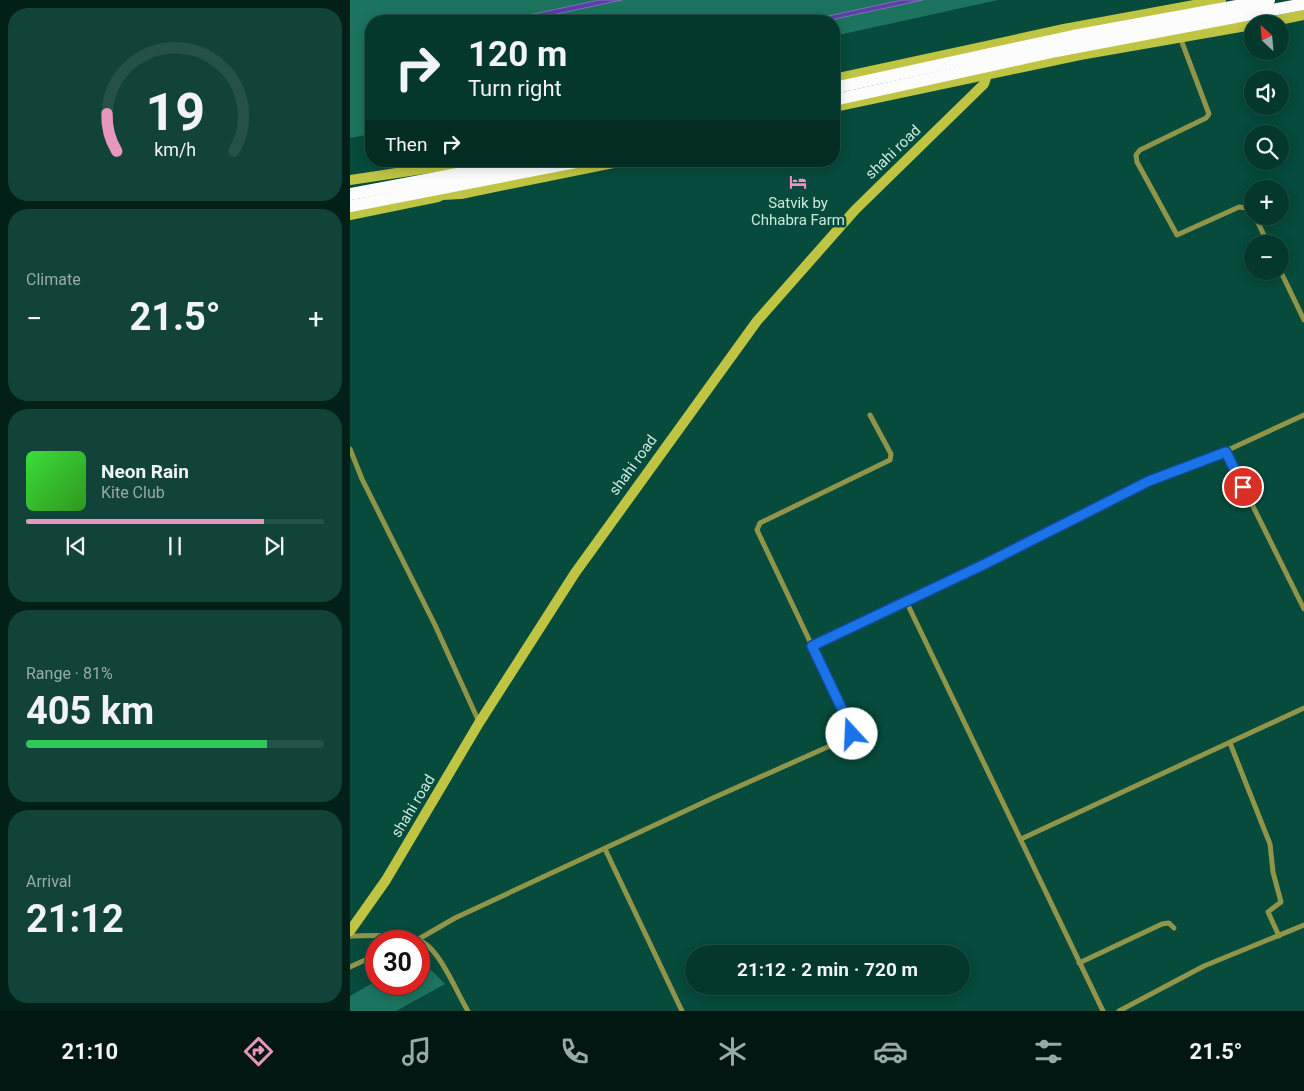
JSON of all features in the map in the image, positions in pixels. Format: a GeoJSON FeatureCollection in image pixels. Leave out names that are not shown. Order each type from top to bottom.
{"type":"FeatureCollection","features":[{"type":"Feature","properties":{"kind":"highway"},"geometry":{"type":"LineString","coordinates":[[840,87],[985,67],[1073,36],[1270,0]]}},
{"type":"Feature","properties":{"kind":"highway"},"geometry":{"type":"LineString","coordinates":[[840,99],[1056,51],[1304,4]]}},
{"type":"Feature","properties":{"kind":"highway"},"geometry":{"type":"LineString","coordinates":[[350,194],[495,167]]}},
{"type":"Feature","properties":{"kind":"highway"},"geometry":{"type":"LineString","coordinates":[[350,206],[441,192],[554,167]]}},
{"type":"Feature","properties":{"kind":"street"},"geometry":{"type":"LineString","coordinates":[[840,78],[1071,28],[1221,0]]}},
{"type":"Feature","properties":{"kind":"street"},"geometry":{"type":"LineString","coordinates":[[1289,18],[1304,15]]}},
{"type":"Feature","properties":{"kind":"street"},"geometry":{"type":"LineString","coordinates":[[840,105],[985,67],[1080,55],[1244,26]]}},
{"type":"Feature","properties":{"kind":"street"},"geometry":{"type":"LineString","coordinates":[[1180,37],[1209,114],[1140,150],[1136,155],[1138,162],[1176,235],[1182,234],[1239,207],[1244,208]]}},
{"type":"Feature","properties":{"kind":"street","name":"shahi road"},"geometry":{"type":"LineString","coordinates":[[350,931],[386,880],[480,723],[580,565],[757,321],[822,244],[971,98],[986,81],[985,67]]}},
{"type":"Feature","properties":{"kind":"street"},"geometry":{"type":"LineString","coordinates":[[350,180],[436,167]]}},
{"type":"Feature","properties":{"kind":"street"},"geometry":{"type":"LineString","coordinates":[[350,215],[441,192],[490,188],[593,167]]}},
{"type":"Feature","properties":{"kind":"street"},"geometry":{"type":"LineString","coordinates":[[1285,280],[1304,320]]}},
{"type":"Feature","properties":{"kind":"street"},"geometry":{"type":"LineString","coordinates":[[812,646],[1149,481],[1226,452],[1304,414]]}},
{"type":"Feature","properties":{"kind":"street"},"geometry":{"type":"LineString","coordinates":[[430,932],[455,918],[850,736],[852,730],[758,533],[757,527],[890,460],[891,454],[870,415]]}},
{"type":"Feature","properties":{"kind":"street"},"geometry":{"type":"LineString","coordinates":[[350,449],[362,479],[435,625],[480,723]]}},
{"type":"Feature","properties":{"kind":"street"},"geometry":{"type":"LineString","coordinates":[[1226,452],[1304,609]]}},
{"type":"Feature","properties":{"kind":"street"},"geometry":{"type":"LineString","coordinates":[[906,601],[1103,1011]]}},
{"type":"Feature","properties":{"kind":"street"},"geometry":{"type":"LineString","coordinates":[[1021,839],[1304,708]]}},
{"type":"Feature","properties":{"kind":"street"},"geometry":{"type":"LineString","coordinates":[[1230,743],[1272,851],[1273,872],[1281,902],[1268,912],[1279,936]]}},
{"type":"Feature","properties":{"kind":"street"},"geometry":{"type":"LineString","coordinates":[[605,848],[682,1011]]}},
{"type":"Feature","properties":{"kind":"street"},"geometry":{"type":"LineString","coordinates":[[1079,963],[1162,924],[1169,923],[1174,928]]}},
{"type":"Feature","properties":{"kind":"street"},"geometry":{"type":"LineString","coordinates":[[1119,1011],[1204,966],[1304,925]]}},
{"type":"Feature","properties":{"kind":"street"},"geometry":{"type":"LineString","coordinates":[[350,936],[365,937]]}},
{"type":"Feature","properties":{"kind":"street"},"geometry":{"type":"LineString","coordinates":[[430,949],[468,1011]]}},
{"type":"Feature","properties":{"kind":"street"},"geometry":{"type":"LineString","coordinates":[[350,967],[365,960]]}},
{"type":"Feature","properties":{"kind":"green space"},"geometry":{"type":"Polygon","coordinates":[[[350,0],[998,0],[840,35],[840,15],[365,15],[365,135],[350,138],[350,0]]]}},
{"type":"Feature","properties":{"kind":"green space"},"geometry":{"type":"Polygon","coordinates":[[[430,969],[445,984],[430,992],[430,969]]]}},
{"type":"Feature","properties":{"kind":"green space"},"geometry":{"type":"Polygon","coordinates":[[[365,987],[365,995],[425,995],[396,1011],[350,1011],[350,996],[365,987]]]}},
{"type":"Feature","properties":{"kind":"shaded area"},"geometry":{"type":"Polygon","coordinates":[[[599,0],[622,0],[552,15],[529,15],[599,0]]]}},
{"type":"Feature","properties":{"kind":"shaded area"},"geometry":{"type":"Polygon","coordinates":[[[902,0],[923,0],[840,18],[840,15],[833,15],[902,0]]]}},
{"type":"Feature","properties":{"kind":"place","name":"Satvik by Chhabra Farm"},"geometry":{"type":"Point","coordinates":[798,182]}},
{"type":"Feature","properties":{"kind":"route"},"geometry":{"type":"LineString","coordinates":[[852,734],[852,730],[812,646],[985,564],[1166,474],[1193,466],[1226,452],[1243,487]]}}]}
